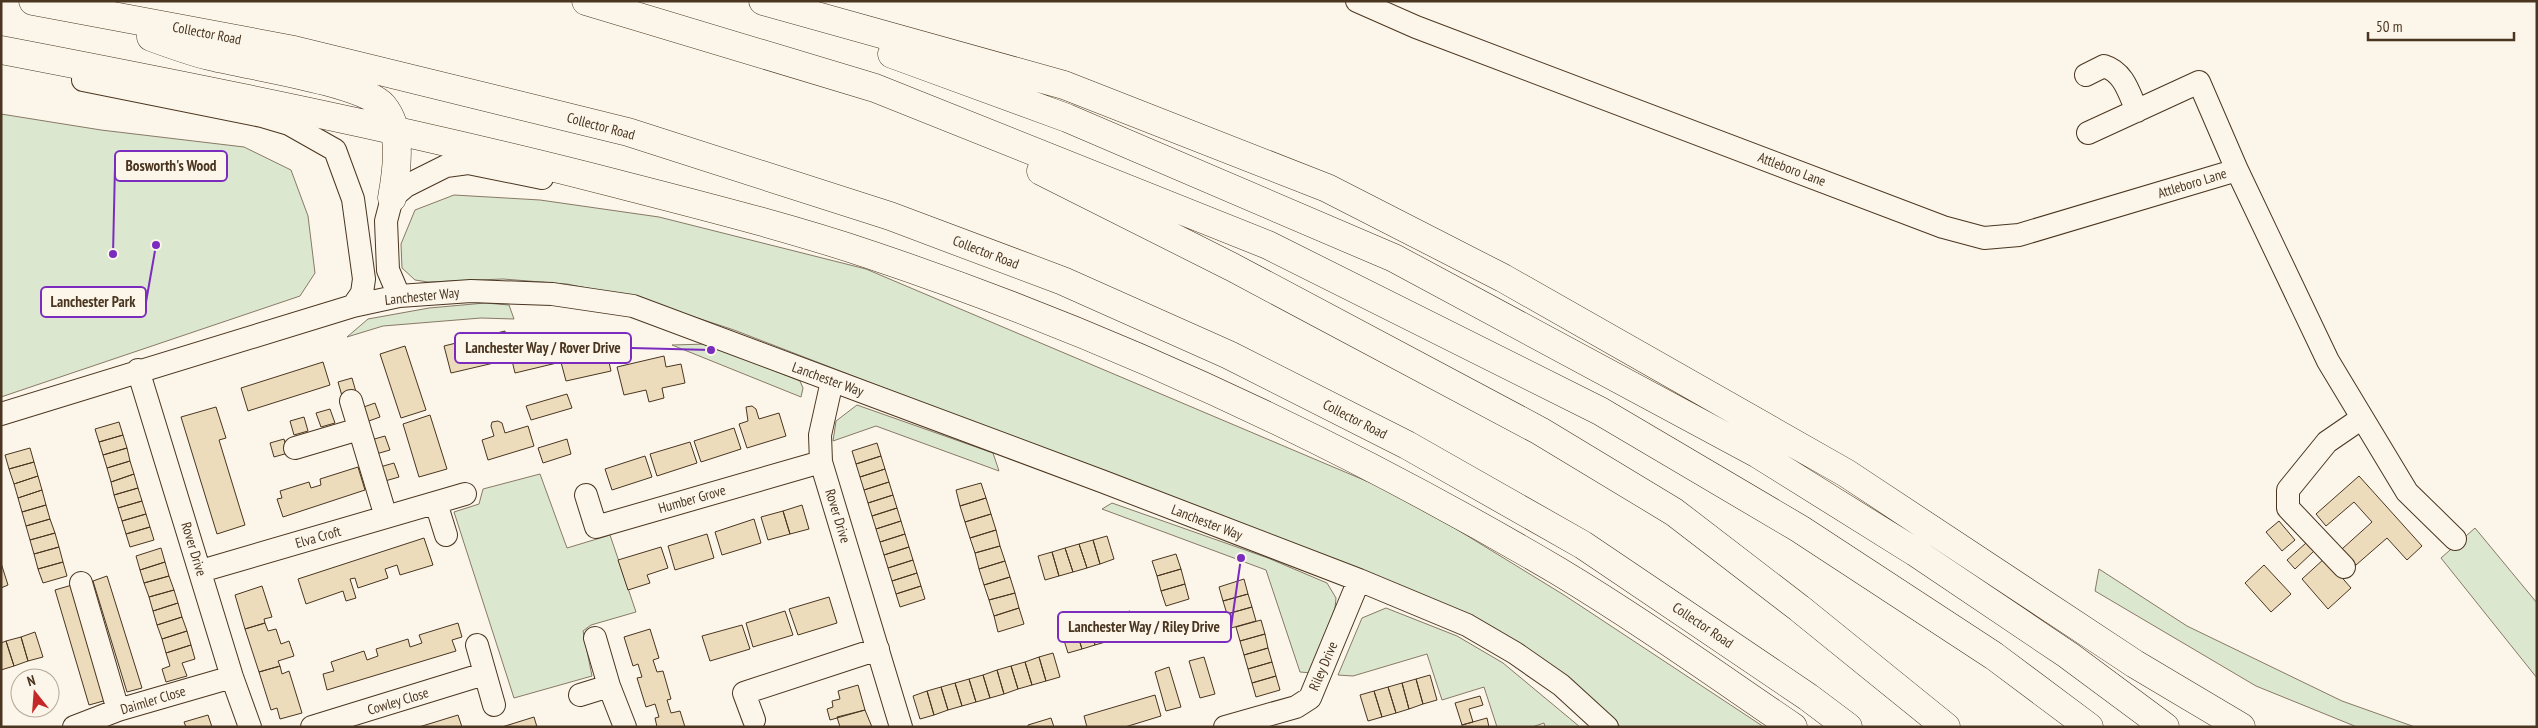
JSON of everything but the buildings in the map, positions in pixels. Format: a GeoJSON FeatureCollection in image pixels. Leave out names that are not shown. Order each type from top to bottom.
{"type":"FeatureCollection","features":[{"type":"Feature","properties":{"kind":"highway"},"geometry":{"type":"LineString","coordinates":[[586,1],[876,88],[1268,245],[1600,411],[1800,529],[1994,656],[2089,727]]}},
{"type":"Feature","properties":{"kind":"highway"},"geometry":{"type":"LineString","coordinates":[[747,1],[1067,118],[1394,258],[1758,454],[1915,552],[2068,655],[2165,727]]}},
{"type":"Feature","properties":{"kind":"highway"},"geometry":{"type":"LineString","coordinates":[[763,1],[1064,85],[1327,188],[1503,278],[1846,474],[2135,664],[2241,727]]}},
{"type":"Feature","properties":{"kind":"highway"},"geometry":{"type":"LineString","coordinates":[[40,2],[208,56],[351,88],[382,105],[394,129],[397,170],[392,198]]}},
{"type":"Feature","properties":{"kind":"highway","name":"Collector Road"},"geometry":{"type":"LineString","coordinates":[[40,2],[294,50],[628,132],[890,216],[1063,281],[1229,355],[1407,445],[1583,544],[1808,697],[1848,727]]}},
{"type":"Feature","properties":{"kind":"highway"},"geometry":{"type":"LineString","coordinates":[[1,50],[394,129],[759,221],[871,255],[1043,319],[1222,395],[1393,479],[1560,572],[1793,727]]}},
{"type":"Feature","properties":{"kind":"highway"},"geometry":{"type":"LineString","coordinates":[[876,88],[1232,267],[1540,431],[1674,512],[1799,608],[1946,727]]}},
{"type":"Feature","properties":{"kind":"street","name":"Attleboro Lane"},"geometry":{"type":"LineString","coordinates":[[1357,1],[1416,27],[1943,227],[1984,238],[2020,236],[2237,170]]}},
{"type":"Feature","properties":{"kind":"street"},"geometry":{"type":"LineString","coordinates":[[1,64],[262,116],[289,124],[334,150],[353,199],[364,279],[362,293],[353,306]]}},
{"type":"Feature","properties":{"kind":"street"},"geometry":{"type":"LineString","coordinates":[[2086,75],[2104,66],[2113,69],[2122,77],[2137,111],[2088,133]]}},
{"type":"Feature","properties":{"kind":"street","name":"Attleboro Lane"},"geometry":{"type":"LineString","coordinates":[[2137,111],[2199,82],[2237,170],[2328,361],[2407,492],[2455,539]]}},
{"type":"Feature","properties":{"kind":"street"},"geometry":{"type":"LineString","coordinates":[[399,296],[388,270],[386,221],[392,198],[406,186],[446,166],[468,163],[759,221]]}},
{"type":"Feature","properties":{"kind":"street","name":"Lanchester Way"},"geometry":{"type":"LineString","coordinates":[[1,414],[138,370],[353,306],[399,296],[471,292],[552,294],[633,306],[1359,580],[1467,625],[1515,653],[1562,685],[1606,727]]}},
{"type":"Feature","properties":{"kind":"street","name":"Rover Drive"},"geometry":{"type":"LineString","coordinates":[[138,370],[232,677],[250,727]]}},
{"type":"Feature","properties":{"kind":"street","name":"Rover Drive"},"geometry":{"type":"LineString","coordinates":[[832,381],[820,435],[821,462],[901,727]]}},
{"type":"Feature","properties":{"kind":"street"},"geometry":{"type":"LineString","coordinates":[[351,401],[386,517]]}},
{"type":"Feature","properties":{"kind":"street"},"geometry":{"type":"LineString","coordinates":[[2344,567],[2288,508],[2288,490],[2327,442],[2362,418]]}},
{"type":"Feature","properties":{"kind":"street"},"geometry":{"type":"LineString","coordinates":[[296,448],[359,429]]}},
{"type":"Feature","properties":{"kind":"street","name":"Humber Grove"},"geometry":{"type":"LineString","coordinates":[[586,494],[596,527],[821,462]]}},
{"type":"Feature","properties":{"kind":"street","name":"Elva Croft"},"geometry":{"type":"LineString","coordinates":[[201,571],[465,494]]}},
{"type":"Feature","properties":{"kind":"street"},"geometry":{"type":"LineString","coordinates":[[436,502],[446,535]]}},
{"type":"Feature","properties":{"kind":"street","name":"Riley Drive"},"geometry":{"type":"LineString","coordinates":[[1225,727],[1296,707],[1310,698],[1359,580]]}},
{"type":"Feature","properties":{"kind":"street"},"geometry":{"type":"LineString","coordinates":[[81,583],[118,710]]}},
{"type":"Feature","properties":{"kind":"street"},"geometry":{"type":"LineString","coordinates":[[595,638],[609,686],[625,727]]}},
{"type":"Feature","properties":{"kind":"street"},"geometry":{"type":"LineString","coordinates":[[477,644],[494,705]]}},
{"type":"Feature","properties":{"kind":"street"},"geometry":{"type":"LineString","coordinates":[[754,720],[744,693],[878,649]]}},
{"type":"Feature","properties":{"kind":"street","name":"Cowley Close"},"geometry":{"type":"LineString","coordinates":[[312,727],[484,674]]}},
{"type":"Feature","properties":{"kind":"street","name":"Daimler Close"},"geometry":{"type":"LineString","coordinates":[[74,727],[118,710],[232,677]]}},
{"type":"Feature","properties":{"kind":"street"},"geometry":{"type":"LineString","coordinates":[[580,695],[609,686]]}},
{"type":"Feature","properties":{"kind":"green space"},"geometry":{"type":"Polygon","coordinates":[[[1,114],[101,130],[244,147],[291,170],[308,216],[315,273],[300,296],[1,397],[1,114]]]}},
{"type":"Feature","properties":{"kind":"green space"},"geometry":{"type":"Polygon","coordinates":[[[454,195],[540,200],[659,217],[866,269],[1404,497],[1564,595],[1764,727],[1621,727],[1585,694],[1515,643],[918,401],[734,330],[637,298],[567,284],[503,279],[428,282],[415,280],[402,268],[401,244],[415,210],[454,195]]]}},
{"type":"Feature","properties":{"kind":"green space"},"geometry":{"type":"Polygon","coordinates":[[[485,303],[509,305],[514,319],[481,318],[383,326],[347,337],[368,319],[429,308],[485,303]]]}},
{"type":"Feature","properties":{"kind":"green space"},"geometry":{"type":"Polygon","coordinates":[[[707,344],[800,381],[803,388],[801,397],[672,345],[707,344]]]}},
{"type":"Feature","properties":{"kind":"green space"},"geometry":{"type":"Polygon","coordinates":[[[857,405],[993,453],[999,471],[876,426],[833,441],[836,421],[857,405]]]}},
{"type":"Feature","properties":{"kind":"green space"},"geometry":{"type":"Polygon","coordinates":[[[540,474],[567,548],[610,535],[636,612],[591,625],[583,631],[592,676],[514,698],[454,512],[479,504],[483,489],[540,474]]]}},
{"type":"Feature","properties":{"kind":"green space"},"geometry":{"type":"Polygon","coordinates":[[[1112,503],[1268,558],[1327,583],[1336,598],[1335,608],[1312,673],[1300,672],[1266,570],[1102,509],[1112,503]]]}},
{"type":"Feature","properties":{"kind":"green space"},"geometry":{"type":"Polygon","coordinates":[[[2475,528],[2537,603],[2537,678],[2441,558],[2475,528]]]}},
{"type":"Feature","properties":{"kind":"green space"},"geometry":{"type":"Polygon","coordinates":[[[2099,569],[2187,626],[2342,701],[2415,727],[2357,727],[2256,686],[2095,591],[2099,569]]]}},
{"type":"Feature","properties":{"kind":"green space"},"geometry":{"type":"Polygon","coordinates":[[[1386,608],[1457,636],[1503,663],[1580,727],[1545,727],[1544,723],[1532,727],[1497,727],[1484,687],[1442,700],[1427,654],[1353,676],[1338,675],[1362,618],[1386,608]]]}},
{"type":"Feature","properties":{"kind":"place","name":"Lanchester Park"},"geometry":{"type":"Point","coordinates":[156,245]}},
{"type":"Feature","properties":{"kind":"place","name":"Bosworth's Wood"},"geometry":{"type":"Point","coordinates":[113,254]}},
{"type":"Feature","properties":{"kind":"place","name":"Lanchester Way / Rover Drive"},"geometry":{"type":"Point","coordinates":[711,350]}},
{"type":"Feature","properties":{"kind":"place","name":"Lanchester Way / Riley Drive"},"geometry":{"type":"Point","coordinates":[1241,558]}}]}
